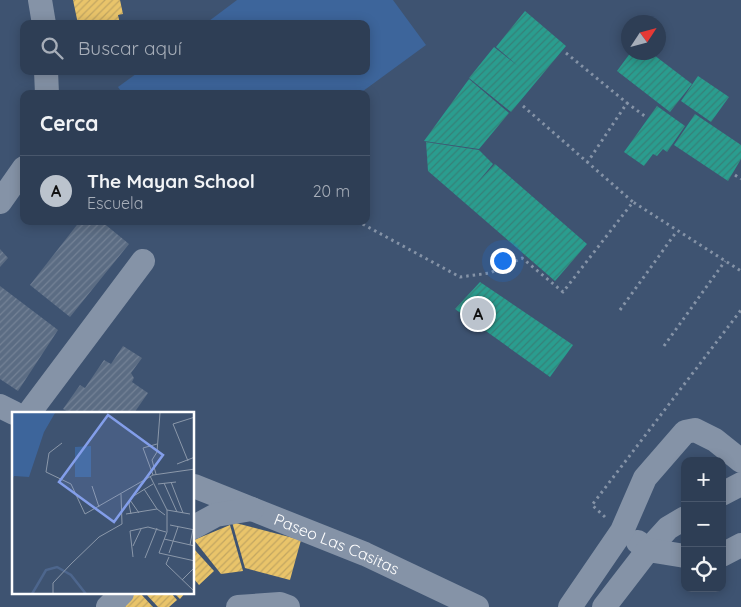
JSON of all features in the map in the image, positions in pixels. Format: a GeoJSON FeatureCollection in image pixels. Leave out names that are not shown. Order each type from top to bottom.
{"type":"FeatureCollection","features":[{"type":"Feature","properties":{"kind":"street"},"geometry":{"type":"LineString","coordinates":[[40,0],[43,20]]}},
{"type":"Feature","properties":{"kind":"street"},"geometry":{"type":"LineString","coordinates":[[46,75],[47,90]]}},
{"type":"Feature","properties":{"kind":"street"},"geometry":{"type":"LineString","coordinates":[[0,202],[20,174]]}},
{"type":"Feature","properties":{"kind":"street"},"geometry":{"type":"LineString","coordinates":[[30,412],[143,260]]}},
{"type":"Feature","properties":{"kind":"street"},"geometry":{"type":"LineString","coordinates":[[0,406],[12,412]]}},
{"type":"Feature","properties":{"kind":"street"},"geometry":{"type":"LineString","coordinates":[[570,607],[622,531],[645,478],[685,432],[695,430],[714,440],[741,461]]}},
{"type":"Feature","properties":{"kind":"street"},"geometry":{"type":"LineString","coordinates":[[726,492],[741,484]]}},
{"type":"Feature","properties":{"kind":"street","name":"Paseo Las Casitas"},"geometry":{"type":"LineString","coordinates":[[195,486],[365,554],[477,607]]}},
{"type":"Feature","properties":{"kind":"street"},"geometry":{"type":"LineString","coordinates":[[195,526],[216,515],[252,509]]}},
{"type":"Feature","properties":{"kind":"street"},"geometry":{"type":"LineString","coordinates":[[604,607],[648,550],[668,528],[681,520]]}},
{"type":"Feature","properties":{"kind":"street"},"geometry":{"type":"LineString","coordinates":[[622,531],[648,550],[681,555]]}},
{"type":"Feature","properties":{"kind":"street"},"geometry":{"type":"LineString","coordinates":[[726,553],[741,545]]}},
{"type":"Feature","properties":{"kind":"street"},"geometry":{"type":"LineString","coordinates":[[108,607],[121,594]]}},
{"type":"Feature","properties":{"kind":"street"},"geometry":{"type":"LineString","coordinates":[[241,606],[280,604],[288,607]]}},
{"type":"Feature","properties":{"kind":"path"},"geometry":{"type":"LineString","coordinates":[[566,53],[646,117]]}},
{"type":"Feature","properties":{"kind":"path"},"geometry":{"type":"LineString","coordinates":[[587,163],[628,103]]}},
{"type":"Feature","properties":{"kind":"path"},"geometry":{"type":"LineString","coordinates":[[523,106],[633,202],[741,271]]}},
{"type":"Feature","properties":{"kind":"path"},"geometry":{"type":"LineString","coordinates":[[736,175],[741,180]]}},
{"type":"Feature","properties":{"kind":"path"},"geometry":{"type":"LineString","coordinates":[[364,225],[460,276],[490,273],[522,258],[563,292],[633,202]]}},
{"type":"Feature","properties":{"kind":"path"},"geometry":{"type":"LineString","coordinates":[[620,310],[677,231]]}},
{"type":"Feature","properties":{"kind":"path"},"geometry":{"type":"LineString","coordinates":[[664,346],[725,261]]}},
{"type":"Feature","properties":{"kind":"path"},"geometry":{"type":"LineString","coordinates":[[622,531],[592,505],[741,310]]}},
{"type":"Feature","properties":{"kind":"shaded area"},"geometry":{"type":"Polygon","coordinates":[[[237,0],[393,0],[426,45],[364,90],[120,90],[118,87],[134,75],[370,75],[370,20],[210,20],[237,0]]]}},
{"type":"Feature","properties":{"kind":"building: Viviendas"},"geometry":{"type":"Polygon","coordinates":[[[73,0],[120,0],[123,14],[118,15],[119,20],[77,20],[73,0]]]}},
{"type":"Feature","properties":{"kind":"building: Viviendas"},"geometry":{"type":"Polygon","coordinates":[[[232,522],[301,540],[290,580],[245,568],[232,522]]]}},
{"type":"Feature","properties":{"kind":"building: Viviendas"},"geometry":{"type":"Polygon","coordinates":[[[230,525],[243,571],[221,574],[195,540],[230,525]]]}},
{"type":"Feature","properties":{"kind":"building: Viviendas"},"geometry":{"type":"Polygon","coordinates":[[[195,550],[214,571],[199,585],[195,580],[195,550]]]}},
{"type":"Feature","properties":{"kind":"building: Viviendas"},"geometry":{"type":"Polygon","coordinates":[[[132,594],[141,594],[153,607],[125,607],[132,594]]]}},
{"type":"Feature","properties":{"kind":"building: Viviendas"},"geometry":{"type":"Polygon","coordinates":[[[146,594],[172,594],[177,600],[169,607],[158,607],[146,594]]]}},
{"type":"Feature","properties":{"kind":"building: Viviendas"},"geometry":{"type":"Polygon","coordinates":[[[175,594],[184,594],[180,599],[175,594]]]}},
{"type":"Feature","properties":{"kind":"building: Escuelas"},"geometry":{"type":"Polygon","coordinates":[[[525,11],[566,46],[511,112],[469,78],[494,47],[518,66],[496,47],[525,11]]]}},
{"type":"Feature","properties":{"kind":"building: Escuelas"},"geometry":{"type":"Polygon","coordinates":[[[625,60],[660,60],[692,84],[670,112],[617,71],[625,60]]]}},
{"type":"Feature","properties":{"kind":"building: Escuelas"},"geometry":{"type":"Polygon","coordinates":[[[698,76],[729,97],[711,122],[681,101],[698,76]]]}},
{"type":"Feature","properties":{"kind":"building: Escuelas"},"geometry":{"type":"Polygon","coordinates":[[[469,79],[509,113],[479,149],[424,141],[469,79]]]}},
{"type":"Feature","properties":{"kind":"building: Escuelas"},"geometry":{"type":"Polygon","coordinates":[[[657,106],[685,126],[667,152],[663,149],[657,156],[653,154],[644,166],[624,152],[657,106]]]}},
{"type":"Feature","properties":{"kind":"building: Escuelas"},"geometry":{"type":"Polygon","coordinates":[[[695,114],[741,145],[741,159],[728,181],[674,145],[695,114]]]}},
{"type":"Feature","properties":{"kind":"building: Escuelas"},"geometry":{"type":"Polygon","coordinates":[[[426,142],[479,150],[493,164],[477,183],[495,164],[587,244],[555,281],[428,171],[426,142]]]}},
{"type":"Feature","properties":{"kind":"building: Escuelas"},"geometry":{"type":"Polygon","coordinates":[[[480,282],[573,345],[550,377],[455,309],[480,282]]]}},
{"type":"Feature","properties":{"kind":"building: Otros"},"geometry":{"type":"Polygon","coordinates":[[[77,225],[106,225],[129,244],[70,317],[30,285],[77,225]]]}},
{"type":"Feature","properties":{"kind":"building: Otros"},"geometry":{"type":"Polygon","coordinates":[[[0,249],[8,258],[0,267],[0,249]]]}},
{"type":"Feature","properties":{"kind":"building: Otros"},"geometry":{"type":"Polygon","coordinates":[[[0,286],[58,330],[18,391],[0,379],[0,286]]]}},
{"type":"Feature","properties":{"kind":"building: Otros"},"geometry":{"type":"Polygon","coordinates":[[[123,346],[142,358],[131,373],[134,378],[132,382],[148,393],[135,412],[68,412],[63,409],[80,385],[85,388],[104,360],[111,364],[123,346]]]}},
{"type":"Feature","properties":{"kind":"place","name":"The Mayan School"},"geometry":{"type":"Point","coordinates":[478,314]}}]}
